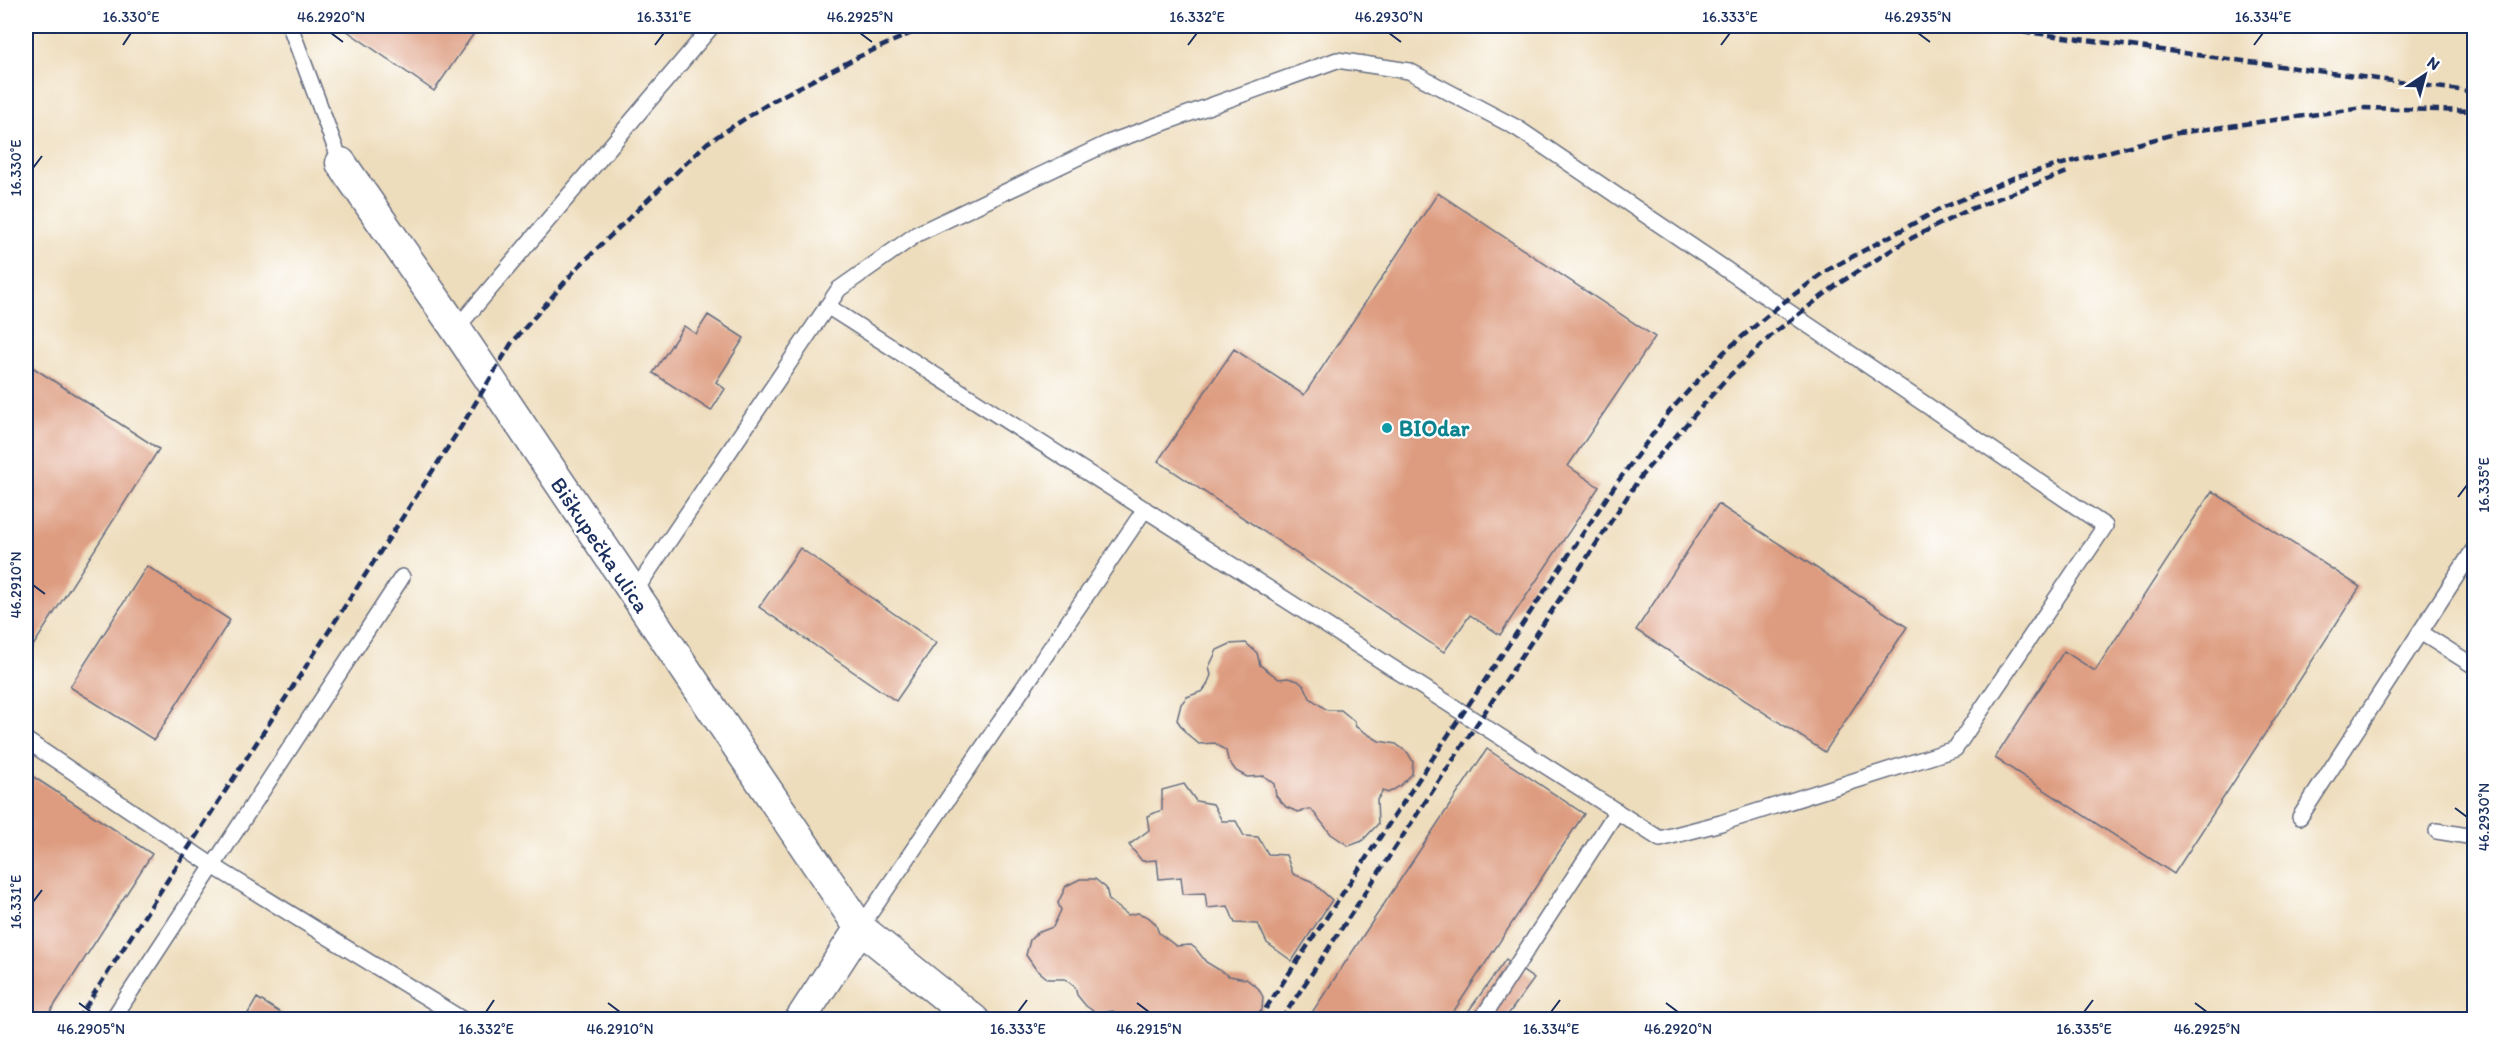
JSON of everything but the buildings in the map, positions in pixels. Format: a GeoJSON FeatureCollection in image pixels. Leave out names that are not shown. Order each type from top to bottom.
{"type":"FeatureCollection","features":[{"type":"Feature","properties":{"kind":"street","name":"Biškupečka ulica"},"geometry":{"type":"LineString","coordinates":[[341,163],[456,329],[860,928],[974,1020]]}},
{"type":"Feature","properties":{"kind":"street"},"geometry":{"type":"LineString","coordinates":[[800,1020],[860,928]]}},
{"type":"Feature","properties":{"kind":"lane"},"geometry":{"type":"LineString","coordinates":[[290,26],[341,163]]}},
{"type":"Feature","properties":{"kind":"lane"},"geometry":{"type":"LineString","coordinates":[[456,329],[712,26]]}},
{"type":"Feature","properties":{"kind":"lane"},"geometry":{"type":"LineString","coordinates":[[633,594],[827,306],[839,289],[917,234],[1108,142],[1337,60],[1409,71],[1517,128],[2105,526],[1955,749],[1720,823],[1660,839],[827,306]]}},
{"type":"Feature","properties":{"kind":"lane"},"geometry":{"type":"LineString","coordinates":[[860,928],[1145,509]]}},
{"type":"Feature","properties":{"kind":"lane"},"geometry":{"type":"LineString","coordinates":[[2300,817],[2475,549]]}},
{"type":"Feature","properties":{"kind":"lane"},"geometry":{"type":"LineString","coordinates":[[112,1020],[402,577]]}},
{"type":"Feature","properties":{"kind":"lane"},"geometry":{"type":"LineString","coordinates":[[2420,632],[2475,666]]}},
{"type":"Feature","properties":{"kind":"lane"},"geometry":{"type":"LineString","coordinates":[[26,740],[213,866],[464,1020]]}},
{"type":"Feature","properties":{"kind":"lane"},"geometry":{"type":"LineString","coordinates":[[1481,1020],[1617,811]]}},
{"type":"Feature","properties":{"kind":"lane"},"geometry":{"type":"LineString","coordinates":[[2437,831],[2475,837]]}},
{"type":"Feature","properties":{"kind":"railway"},"geometry":{"type":"LineString","coordinates":[[77,1020],[461,427],[511,344],[577,268],[707,143],[774,100],[858,57],[927,26]]}},
{"type":"Feature","properties":{"kind":"railway"},"geometry":{"type":"LineString","coordinates":[[1982,26],[2474,92]]}},
{"type":"Feature","properties":{"kind":"railway"},"geometry":{"type":"LineString","coordinates":[[2469,26],[2474,26]]}},
{"type":"Feature","properties":{"kind":"railway"},"geometry":{"type":"LineString","coordinates":[[1258,1020],[1616,484],[1669,412],[1724,352],[1780,305],[1826,271],[1944,207],[2018,176],[2178,133],[2363,108],[2474,111]]}},
{"type":"Feature","properties":{"kind":"railway"},"geometry":{"type":"LineString","coordinates":[[1281,1020],[1641,476],[1725,380],[1774,333],[1838,284],[1904,242],[1968,210],[2070,171]]}},
{"type":"Feature","properties":{"kind":"place","name":"BIOdar"},"geometry":{"type":"Point","coordinates":[1387,428]}}]}
